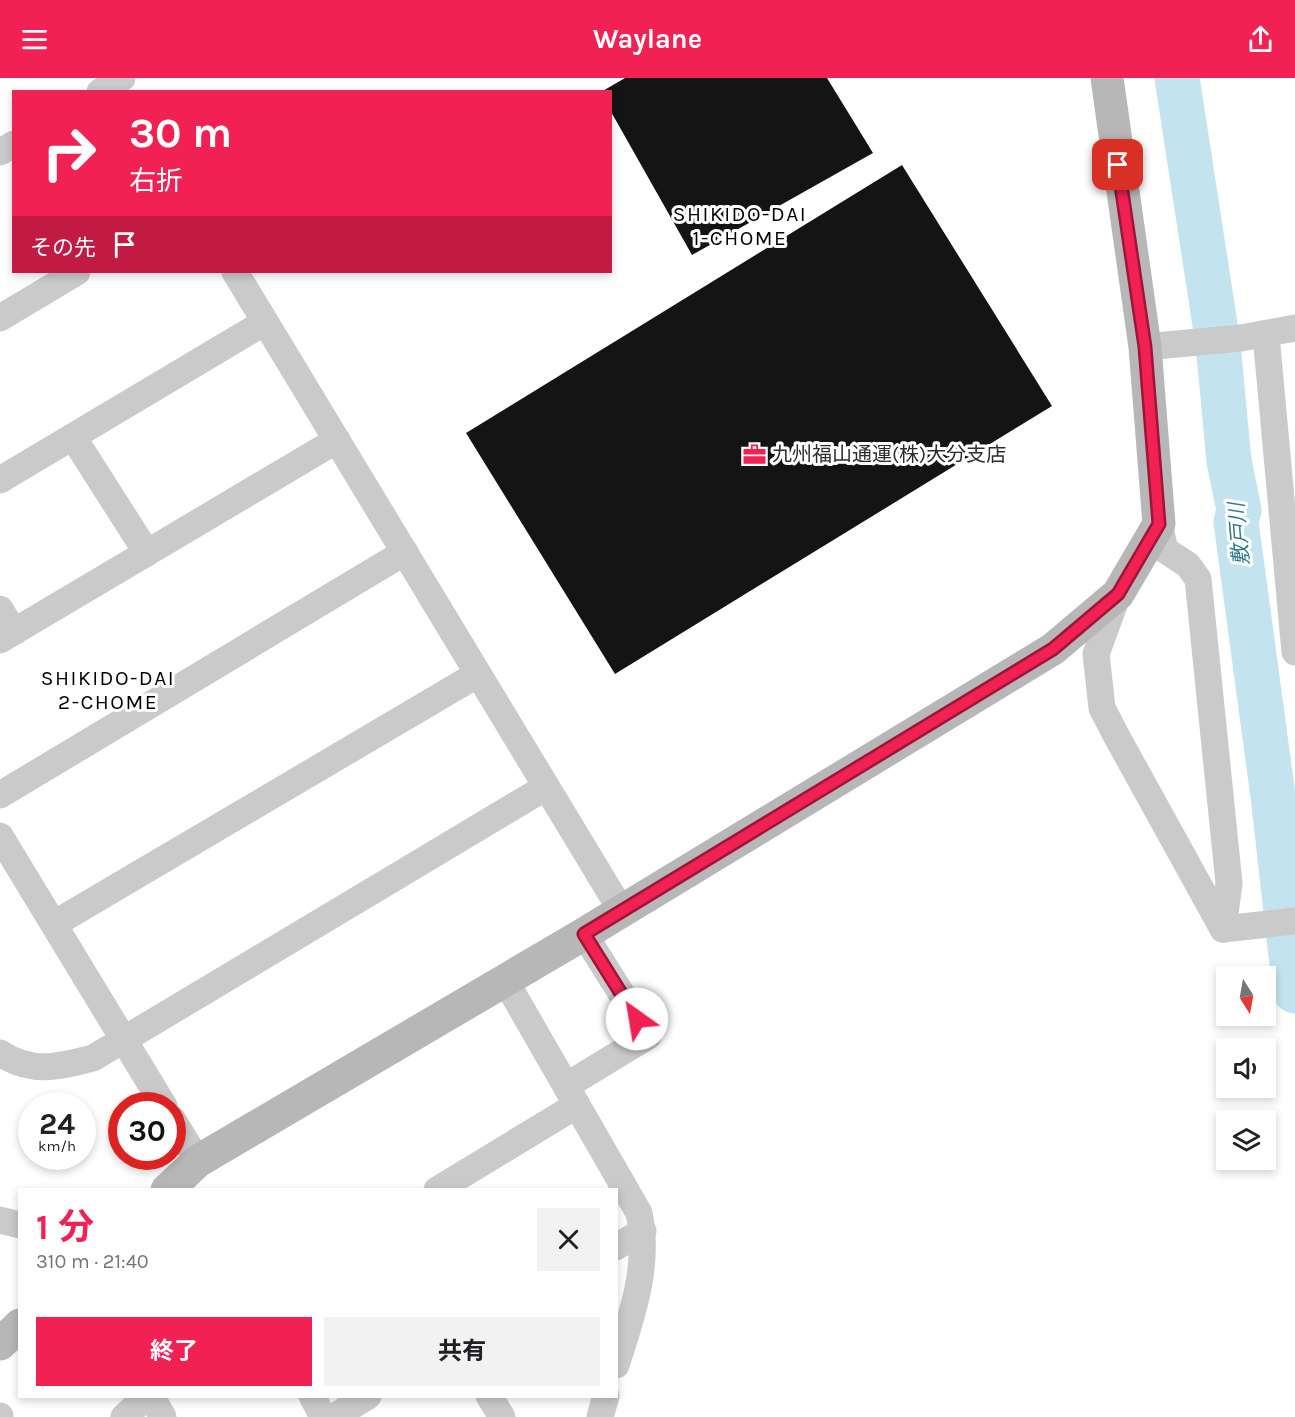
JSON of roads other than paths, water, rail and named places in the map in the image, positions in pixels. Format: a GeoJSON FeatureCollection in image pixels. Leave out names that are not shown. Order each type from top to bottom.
{"type":"FeatureCollection","features":[{"type":"Feature","properties":{"kind":"street"},"geometry":{"type":"LineString","coordinates":[[1107,78],[1156,346],[1159,524],[1165,550],[1188,565],[1198,579],[1235,928]]}},
{"type":"Feature","properties":{"kind":"street"},"geometry":{"type":"LineString","coordinates":[[0,318],[75,273]]}},
{"type":"Feature","properties":{"kind":"street"},"geometry":{"type":"LineString","coordinates":[[236,273],[621,910]]}},
{"type":"Feature","properties":{"kind":"street"},"geometry":{"type":"LineString","coordinates":[[0,480],[266,322]]}},
{"type":"Feature","properties":{"kind":"street"},"geometry":{"type":"LineString","coordinates":[[1156,346],[1254,337],[1295,328]]}},
{"type":"Feature","properties":{"kind":"street"},"geometry":{"type":"LineString","coordinates":[[1254,337],[1286,461],[1295,652]]}},
{"type":"Feature","properties":{"kind":"street"},"geometry":{"type":"LineString","coordinates":[[72,437],[147,553]]}},
{"type":"Feature","properties":{"kind":"street"},"geometry":{"type":"LineString","coordinates":[[5,627],[147,553],[337,440]]}},
{"type":"Feature","properties":{"kind":"street"},"geometry":{"type":"LineString","coordinates":[[1159,524],[1118,594],[1096,654],[1102,708],[1235,928]]}},
{"type":"Feature","properties":{"kind":"street"},"geometry":{"type":"LineString","coordinates":[[0,795],[405,552]]}},
{"type":"Feature","properties":{"kind":"street"},"geometry":{"type":"LineString","coordinates":[[169,1188],[198,1161],[584,934],[1053,649],[1118,594]]}},
{"type":"Feature","properties":{"kind":"street"},"geometry":{"type":"LineString","coordinates":[[54,924],[478,674]]}},
{"type":"Feature","properties":{"kind":"street"},"geometry":{"type":"LineString","coordinates":[[0,1053],[15,1063],[54,1068],[93,1058],[546,787]]}},
{"type":"Feature","properties":{"kind":"street"},"geometry":{"type":"LineString","coordinates":[[0,836],[156,1092]]}},
{"type":"Feature","properties":{"kind":"street"},"geometry":{"type":"LineString","coordinates":[[1235,928],[1295,921]]}},
{"type":"Feature","properties":{"kind":"street"},"geometry":{"type":"LineString","coordinates":[[439,1188],[572,1095],[648,1036],[584,934]]}},
{"type":"Feature","properties":{"kind":"street"},"geometry":{"type":"LineString","coordinates":[[505,980],[639,1213],[643,1231],[638,1300],[618,1359]]}},
{"type":"Feature","properties":{"kind":"street"},"geometry":{"type":"LineString","coordinates":[[186,1142],[198,1161]]}},
{"type":"Feature","properties":{"kind":"street"},"geometry":{"type":"LineString","coordinates":[[0,1220],[18,1224]]}},
{"type":"Feature","properties":{"kind":"street"},"geometry":{"type":"LineString","coordinates":[[618,1246],[643,1231]]}},
{"type":"Feature","properties":{"kind":"street"},"geometry":{"type":"LineString","coordinates":[[0,1344],[18,1327]]}},
{"type":"Feature","properties":{"kind":"street"},"geometry":{"type":"LineString","coordinates":[[124,1417],[147,1398]]}},
{"type":"Feature","properties":{"kind":"street"},"geometry":{"type":"LineString","coordinates":[[150,1398],[163,1417]]}},
{"type":"Feature","properties":{"kind":"street"},"geometry":{"type":"LineString","coordinates":[[313,1398],[323,1417]]}},
{"type":"Feature","properties":{"kind":"street"},"geometry":{"type":"LineString","coordinates":[[334,1417],[365,1398]]}},
{"type":"Feature","properties":{"kind":"street"},"geometry":{"type":"LineString","coordinates":[[490,1398],[502,1417]]}},
{"type":"Feature","properties":{"kind":"street"},"geometry":{"type":"LineString","coordinates":[[600,1417],[605,1398]]}},
{"type":"Feature","properties":{"kind":"waterway","name":"敷戸川"},"geometry":{"type":"LineString","coordinates":[[1177,78],[1218,344],[1229,461],[1239,510],[1236,522],[1273,796],[1295,991]]}},
{"type":"Feature","properties":{"kind":"place","name":"九州福山通運(株)大分支店"},"geometry":{"type":"Point","coordinates":[754,454]}},
{"type":"Feature","properties":{"kind":"district","name":"SHIKIDO-DAI 1-CHOME"},"geometry":{"type":"Point","coordinates":[740,226]}},
{"type":"Feature","properties":{"kind":"district","name":"SHIKIDO-DAI 2-CHOME"},"geometry":{"type":"Point","coordinates":[108,690]}}]}
